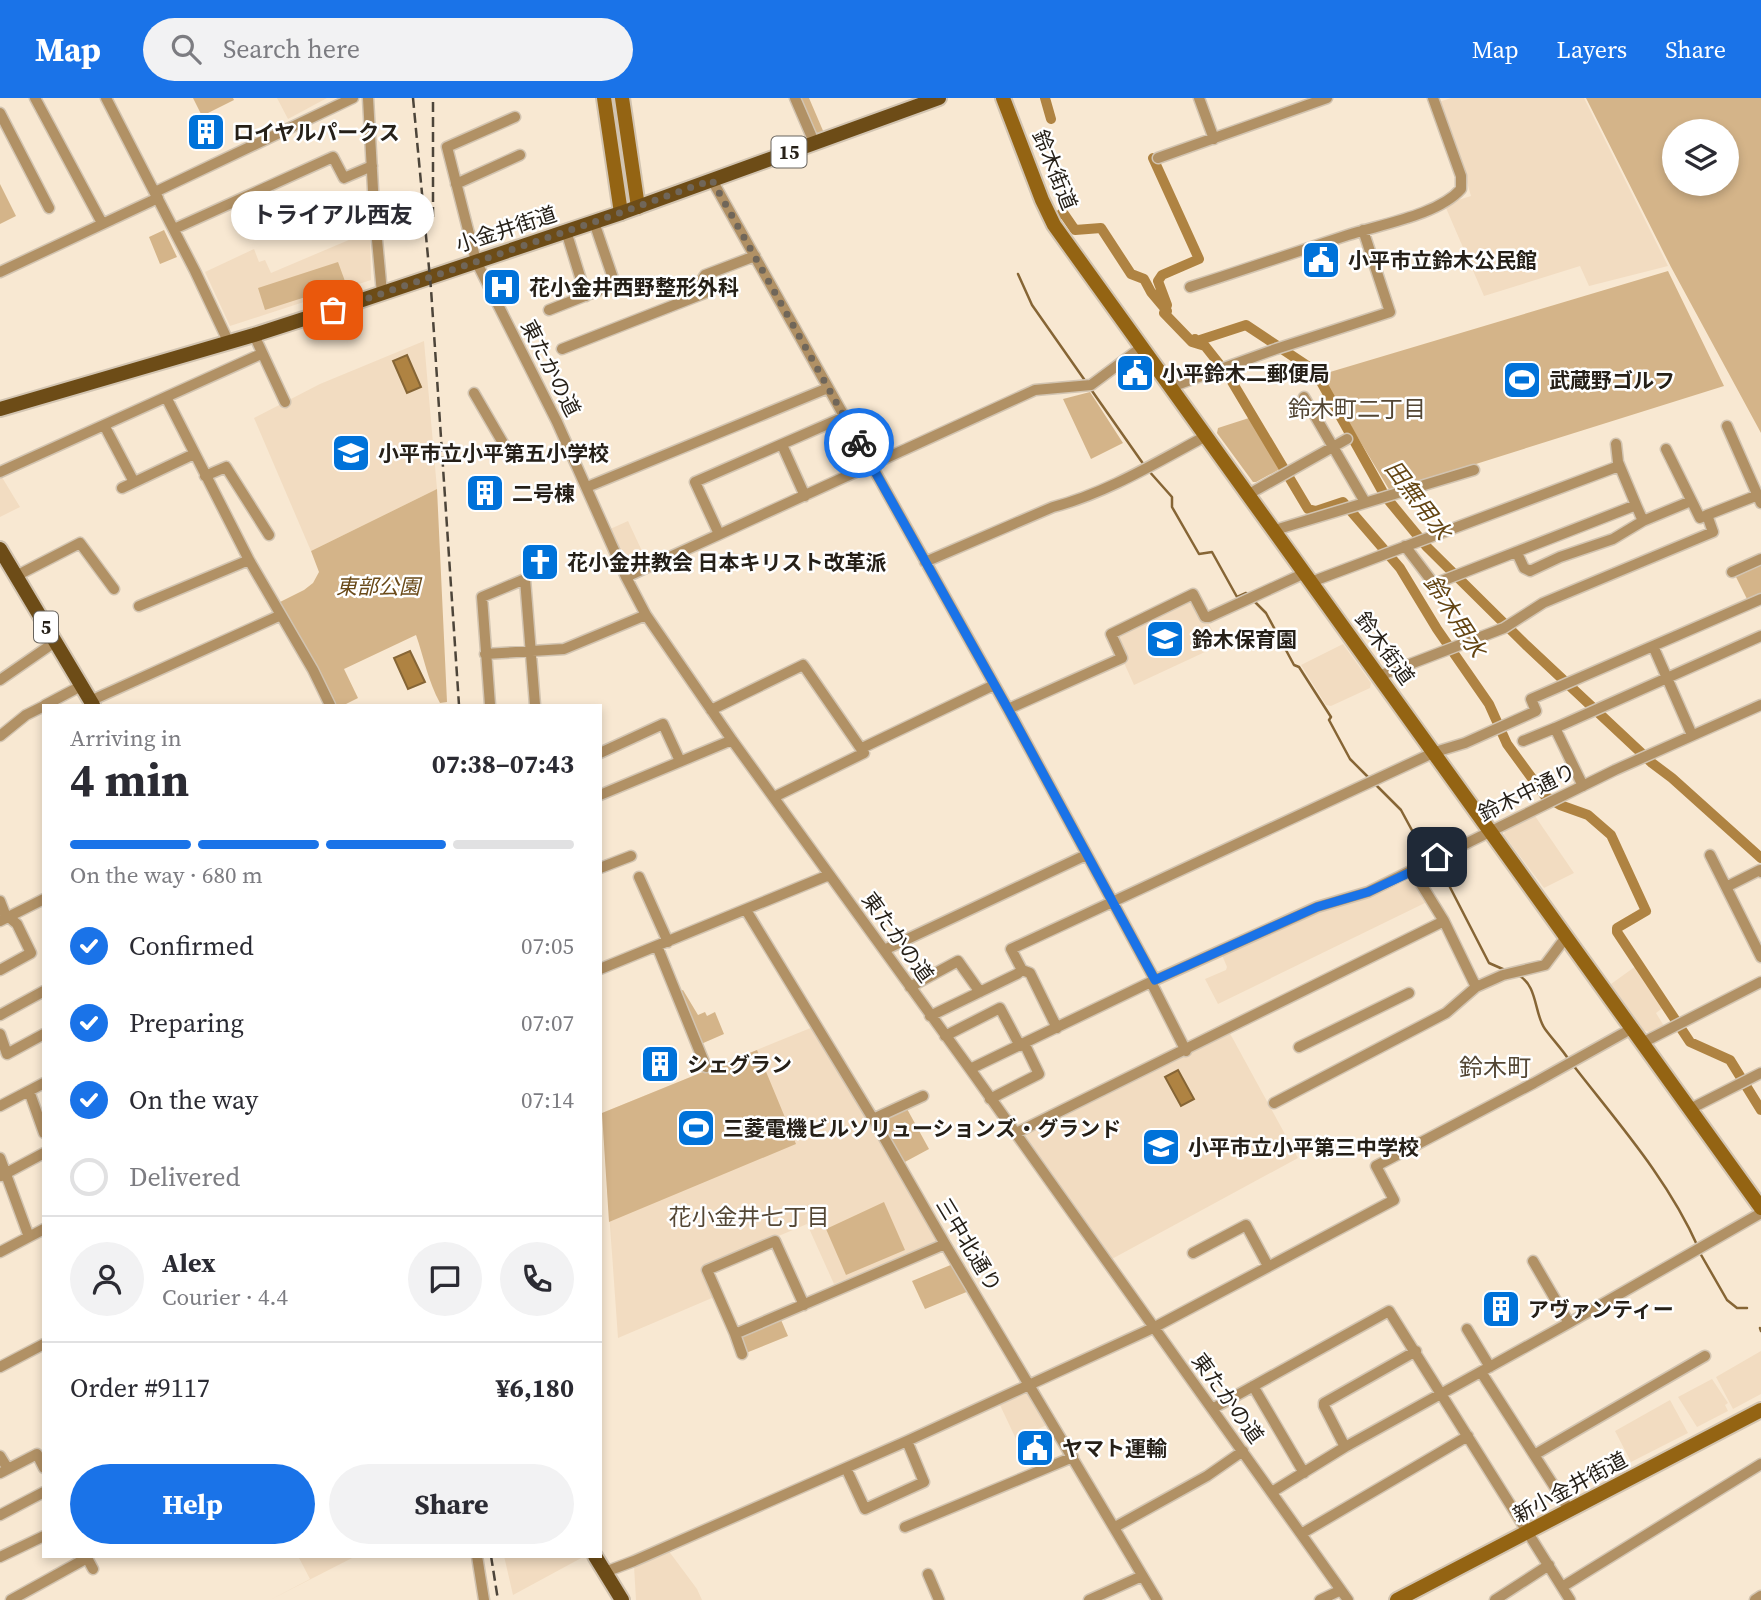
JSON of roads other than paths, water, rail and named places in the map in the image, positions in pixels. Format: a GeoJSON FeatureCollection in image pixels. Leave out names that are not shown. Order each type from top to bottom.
{"type":"FeatureCollection","features":[{"type":"Feature","properties":{"kind":"main road"},"geometry":{"type":"LineString","coordinates":[[604,98],[621,213]]}},
{"type":"Feature","properties":{"kind":"main road"},"geometry":{"type":"LineString","coordinates":[[622,98],[638,207]]}},
{"type":"Feature","properties":{"kind":"main road","name":"鈴木街道"},"geometry":{"type":"LineString","coordinates":[[1003,98],[1048,214],[1761,1208]]}},
{"type":"Feature","properties":{"kind":"main road","name":"小金井街道"},"geometry":{"type":"LineString","coordinates":[[0,409],[254,335],[566,232],[929,100]]}},
{"type":"Feature","properties":{"kind":"main road","name":"5"},"geometry":{"type":"LineString","coordinates":[[0,549],[91,703]]}},
{"type":"Feature","properties":{"kind":"main road","name":"新小金井街道"},"geometry":{"type":"LineString","coordinates":[[1397,1600],[1761,1410]]}},
{"type":"Feature","properties":{"kind":"main road"},"geometry":{"type":"LineString","coordinates":[[596,1558],[622,1600]]}},
{"type":"Feature","properties":{"kind":"street"},"geometry":{"type":"LineString","coordinates":[[35,98],[102,223]]}},
{"type":"Feature","properties":{"kind":"street"},"geometry":{"type":"LineString","coordinates":[[106,98],[228,341]]}},
{"type":"Feature","properties":{"kind":"street"},"geometry":{"type":"LineString","coordinates":[[0,272],[353,98]]}},
{"type":"Feature","properties":{"kind":"street"},"geometry":{"type":"LineString","coordinates":[[368,98],[382,293]]}},
{"type":"Feature","properties":{"kind":"street"},"geometry":{"type":"LineString","coordinates":[[794,98],[814,142]]}},
{"type":"Feature","properties":{"kind":"street"},"geometry":{"type":"LineString","coordinates":[[1199,98],[1214,139]]}},
{"type":"Feature","properties":{"kind":"street"},"geometry":{"type":"LineString","coordinates":[[1158,158],[1327,98]]}},
{"type":"Feature","properties":{"kind":"street"},"geometry":{"type":"LineString","coordinates":[[1190,287],[1442,204],[1454,197],[1461,189],[1461,176],[1433,98]]}},
{"type":"Feature","properties":{"kind":"street"},"geometry":{"type":"LineString","coordinates":[[0,113],[50,208]]}},
{"type":"Feature","properties":{"kind":"street","name":"東たかの道"},"geometry":{"type":"LineString","coordinates":[[515,117],[447,147],[475,261],[557,422],[626,577],[646,615],[828,875],[1016,1133],[1348,1600]]}},
{"type":"Feature","properties":{"kind":"street"},"geometry":{"type":"LineString","coordinates":[[456,184],[520,155]]}},
{"type":"Feature","properties":{"kind":"street"},"geometry":{"type":"LineString","coordinates":[[174,229],[333,157],[344,178],[372,166]]}},
{"type":"Feature","properties":{"kind":"street"},"geometry":{"type":"LineString","coordinates":[[712,180],[1008,709],[1113,902],[1186,1051]]}},
{"type":"Feature","properties":{"kind":"street"},"geometry":{"type":"LineString","coordinates":[[549,310],[615,284],[594,222]]}},
{"type":"Feature","properties":{"kind":"street"},"geometry":{"type":"LineString","coordinates":[[1171,387],[1280,347],[1390,312],[1363,230]]}},
{"type":"Feature","properties":{"kind":"street"},"geometry":{"type":"LineString","coordinates":[[566,232],[586,296]]}},
{"type":"Feature","properties":{"kind":"street"},"geometry":{"type":"LineString","coordinates":[[562,349],[705,293],[705,275],[755,256]]}},
{"type":"Feature","properties":{"kind":"street"},"geometry":{"type":"LineString","coordinates":[[254,335],[285,402]]}},
{"type":"Feature","properties":{"kind":"street"},"geometry":{"type":"LineString","coordinates":[[626,577],[1035,390],[1091,385],[1142,347]]}},
{"type":"Feature","properties":{"kind":"street"},"geometry":{"type":"LineString","coordinates":[[0,472],[261,354]]}},
{"type":"Feature","properties":{"kind":"street"},"geometry":{"type":"LineString","coordinates":[[587,487],[828,388]]}},
{"type":"Feature","properties":{"kind":"street"},"geometry":{"type":"LineString","coordinates":[[474,393],[506,448]]}},
{"type":"Feature","properties":{"kind":"street"},"geometry":{"type":"LineString","coordinates":[[166,397],[249,560],[329,704]]}},
{"type":"Feature","properties":{"kind":"street"},"geometry":{"type":"LineString","coordinates":[[1304,397],[1366,502]]}},
{"type":"Feature","properties":{"kind":"street"},"geometry":{"type":"LineString","coordinates":[[719,534],[695,482],[844,417]]}},
{"type":"Feature","properties":{"kind":"street"},"geometry":{"type":"LineString","coordinates":[[104,425],[134,482]]}},
{"type":"Feature","properties":{"kind":"street"},"geometry":{"type":"LineString","coordinates":[[1666,449],[1700,518],[1759,499],[1727,426]]}},
{"type":"Feature","properties":{"kind":"street"},"geometry":{"type":"LineString","coordinates":[[925,562],[1053,506],[1073,502],[1206,436]]}},
{"type":"Feature","properties":{"kind":"street"},"geometry":{"type":"LineString","coordinates":[[1249,494],[1347,439]]}},
{"type":"Feature","properties":{"kind":"street"},"geometry":{"type":"LineString","coordinates":[[1616,444],[1619,466],[1643,521]]}},
{"type":"Feature","properties":{"kind":"street"},"geometry":{"type":"LineString","coordinates":[[782,445],[805,496]]}},
{"type":"Feature","properties":{"kind":"street"},"geometry":{"type":"LineString","coordinates":[[122,488],[194,454]]}},
{"type":"Feature","properties":{"kind":"street"},"geometry":{"type":"LineString","coordinates":[[1008,709],[1122,658],[1111,634],[1193,594],[1205,617],[1209,617],[1308,577],[1422,540],[1619,466]]}},
{"type":"Feature","properties":{"kind":"street"},"geometry":{"type":"LineString","coordinates":[[205,476],[226,467],[269,535]]}},
{"type":"Feature","properties":{"kind":"street"},"geometry":{"type":"LineString","coordinates":[[1275,530],[1474,470]]}},
{"type":"Feature","properties":{"kind":"street"},"geometry":{"type":"LineString","coordinates":[[1517,553],[1524,568],[1530,571],[1560,557],[1613,539],[1643,521],[1691,501]]}},
{"type":"Feature","properties":{"kind":"street"},"geometry":{"type":"LineString","coordinates":[[1405,546],[1434,584],[1636,505]]}},
{"type":"Feature","properties":{"kind":"street"},"geometry":{"type":"LineString","coordinates":[[1379,676],[1507,627],[1543,603],[1713,532],[1707,516]]}},
{"type":"Feature","properties":{"kind":"street"},"geometry":{"type":"LineString","coordinates":[[16,576],[80,543],[114,589]]}},
{"type":"Feature","properties":{"kind":"street"},"geometry":{"type":"LineString","coordinates":[[1732,572],[1761,559]]}},
{"type":"Feature","properties":{"kind":"street"},"geometry":{"type":"LineString","coordinates":[[139,606],[249,560]]}},
{"type":"Feature","properties":{"kind":"street"},"geometry":{"type":"LineString","coordinates":[[490,704],[482,597],[526,579],[535,704]]}},
{"type":"Feature","properties":{"kind":"street"},"geometry":{"type":"LineString","coordinates":[[1056,1028],[1030,973],[1022,970],[1011,949],[1434,752],[1465,743],[1536,711],[1531,699],[1761,599]]}},
{"type":"Feature","properties":{"kind":"street"},"geometry":{"type":"LineString","coordinates":[[91,703],[281,615]]}},
{"type":"Feature","properties":{"kind":"street"},"geometry":{"type":"LineString","coordinates":[[485,654],[564,649],[646,615]]}},
{"type":"Feature","properties":{"kind":"street"},"geometry":{"type":"LineString","coordinates":[[1523,741],[1761,636]]}},
{"type":"Feature","properties":{"kind":"street"},"geometry":{"type":"LineString","coordinates":[[0,680],[55,642]]}},
{"type":"Feature","properties":{"kind":"street"},"geometry":{"type":"LineString","coordinates":[[1653,646],[1692,735]]}},
{"type":"Feature","properties":{"kind":"street"},"geometry":{"type":"LineString","coordinates":[[711,710],[803,665],[864,753],[774,797]]}},
{"type":"Feature","properties":{"kind":"street"},"geometry":{"type":"LineString","coordinates":[[862,748],[994,685]]}},
{"type":"Feature","properties":{"kind":"street"},"geometry":{"type":"LineString","coordinates":[[48,704],[81,686]]}},
{"type":"Feature","properties":{"kind":"street","name":"鈴木中通り"},"geometry":{"type":"LineString","coordinates":[[970,1069],[1153,981],[1317,907],[1368,892],[1646,756],[1761,705]]}},
{"type":"Feature","properties":{"kind":"street"},"geometry":{"type":"LineString","coordinates":[[0,736],[26,715],[42,707]]}},
{"type":"Feature","properties":{"kind":"street"},"geometry":{"type":"LineString","coordinates":[[602,752],[663,724],[680,761]]}},
{"type":"Feature","properties":{"kind":"street"},"geometry":{"type":"LineString","coordinates":[[1555,728],[1583,786]]}},
{"type":"Feature","properties":{"kind":"street"},"geometry":{"type":"LineString","coordinates":[[602,794],[732,740]]}},
{"type":"Feature","properties":{"kind":"street"},"geometry":{"type":"LineString","coordinates":[[884,950],[1086,855]]}},
{"type":"Feature","properties":{"kind":"street"},"geometry":{"type":"LineString","coordinates":[[1710,855],[1761,957]]}},
{"type":"Feature","properties":{"kind":"street"},"geometry":{"type":"LineString","coordinates":[[602,867],[631,856]]}},
{"type":"Feature","properties":{"kind":"street"},"geometry":{"type":"LineString","coordinates":[[1726,887],[1760,870],[1761,872]]}},
{"type":"Feature","properties":{"kind":"street"},"geometry":{"type":"LineString","coordinates":[[1413,871],[1444,921],[1476,987]]}},
{"type":"Feature","properties":{"kind":"street"},"geometry":{"type":"LineString","coordinates":[[602,968],[828,875]]}},
{"type":"Feature","properties":{"kind":"street"},"geometry":{"type":"LineString","coordinates":[[639,877],[668,942]]}},
{"type":"Feature","properties":{"kind":"street"},"geometry":{"type":"LineString","coordinates":[[0,921],[42,900]]}},
{"type":"Feature","properties":{"kind":"street"},"geometry":{"type":"LineString","coordinates":[[0,901],[5,914],[10,916],[31,953],[0,970]]}},
{"type":"Feature","properties":{"kind":"street","name":"三中北通り"},"geometry":{"type":"LineString","coordinates":[[746,910],[873,1119],[1157,1600]]}},
{"type":"Feature","properties":{"kind":"street"},"geometry":{"type":"LineString","coordinates":[[1016,1133],[1444,921]]}},
{"type":"Feature","properties":{"kind":"street"},"geometry":{"type":"LineString","coordinates":[[1274,1103],[1446,1013],[1476,987],[1504,975],[1545,965],[1566,937]]}},
{"type":"Feature","properties":{"kind":"street"},"geometry":{"type":"LineString","coordinates":[[657,946],[706,1067]]}},
{"type":"Feature","properties":{"kind":"street"},"geometry":{"type":"LineString","coordinates":[[911,987],[958,961],[980,992]]}},
{"type":"Feature","properties":{"kind":"street"},"geometry":{"type":"LineString","coordinates":[[930,1016],[1022,970]]}},
{"type":"Feature","properties":{"kind":"street"},"geometry":{"type":"LineString","coordinates":[[1642,1043],[1761,982]]}},
{"type":"Feature","properties":{"kind":"street"},"geometry":{"type":"LineString","coordinates":[[0,1015],[42,992]]}},
{"type":"Feature","properties":{"kind":"street"},"geometry":{"type":"LineString","coordinates":[[1299,1047],[1409,993]]}},
{"type":"Feature","properties":{"kind":"street"},"geometry":{"type":"LineString","coordinates":[[945,1036],[1000,1008],[1039,1074],[990,1099]]}},
{"type":"Feature","properties":{"kind":"street"},"geometry":{"type":"LineString","coordinates":[[605,1572],[907,1441],[1153,1328],[1394,1200],[1376,1166],[1631,1029]]}},
{"type":"Feature","properties":{"kind":"street"},"geometry":{"type":"LineString","coordinates":[[0,1034],[7,1054],[42,1035]]}},
{"type":"Feature","properties":{"kind":"street"},"geometry":{"type":"LineString","coordinates":[[1690,1110],[1761,1073]]}},
{"type":"Feature","properties":{"kind":"street"},"geometry":{"type":"LineString","coordinates":[[0,1106],[42,1084]]}},
{"type":"Feature","properties":{"kind":"street"},"geometry":{"type":"LineString","coordinates":[[29,1090],[42,1127]]}},
{"type":"Feature","properties":{"kind":"street"},"geometry":{"type":"LineString","coordinates":[[873,1119],[923,1096]]}},
{"type":"Feature","properties":{"kind":"street"},"geometry":{"type":"LineString","coordinates":[[3,1175],[42,1154]]}},
{"type":"Feature","properties":{"kind":"street"},"geometry":{"type":"LineString","coordinates":[[0,1158],[3,1175],[29,1237]]}},
{"type":"Feature","properties":{"kind":"street"},"geometry":{"type":"LineString","coordinates":[[1272,1492],[1345,1447],[1569,1324],[1704,1246],[1761,1208]]}},
{"type":"Feature","properties":{"kind":"street"},"geometry":{"type":"LineString","coordinates":[[1193,1253],[1246,1225],[1268,1266]]}},
{"type":"Feature","properties":{"kind":"street"},"geometry":{"type":"LineString","coordinates":[[0,1252],[42,1230]]}},
{"type":"Feature","properties":{"kind":"street"},"geometry":{"type":"LineString","coordinates":[[743,1354],[707,1270],[775,1241],[804,1305]]}},
{"type":"Feature","properties":{"kind":"street"},"geometry":{"type":"LineString","coordinates":[[735,1334],[945,1244]]}},
{"type":"Feature","properties":{"kind":"street"},"geometry":{"type":"LineString","coordinates":[[1533,1261],[1569,1324]]}},
{"type":"Feature","properties":{"kind":"street"},"geometry":{"type":"LineString","coordinates":[[1212,1409],[1389,1311],[1570,1600]]}},
{"type":"Feature","properties":{"kind":"street"},"geometry":{"type":"LineString","coordinates":[[1467,1329],[1534,1455],[1570,1511]]}},
{"type":"Feature","properties":{"kind":"street"},"geometry":{"type":"LineString","coordinates":[[0,1367],[42,1345]]}},
{"type":"Feature","properties":{"kind":"street"},"geometry":{"type":"LineString","coordinates":[[1345,1447],[1324,1403],[1416,1351]]}},
{"type":"Feature","properties":{"kind":"street"},"geometry":{"type":"LineString","coordinates":[[1534,1455],[1705,1356]]}},
{"type":"Feature","properties":{"kind":"street"},"geometry":{"type":"LineString","coordinates":[[1253,1386],[1304,1473]]}},
{"type":"Feature","properties":{"kind":"street"},"geometry":{"type":"LineString","coordinates":[[1301,1534],[1468,1436]]}},
{"type":"Feature","properties":{"kind":"street"},"geometry":{"type":"LineString","coordinates":[[846,1468],[865,1509],[924,1482],[907,1441]]}},
{"type":"Feature","properties":{"kind":"street"},"geometry":{"type":"LineString","coordinates":[[1115,1527],[1207,1476],[1243,1451]]}},
{"type":"Feature","properties":{"kind":"street"},"geometry":{"type":"LineString","coordinates":[[0,1456],[4,1471],[37,1454],[42,1464]]}},
{"type":"Feature","properties":{"kind":"street"},"geometry":{"type":"LineString","coordinates":[[905,1527],[1073,1457]]}},
{"type":"Feature","properties":{"kind":"street"},"geometry":{"type":"LineString","coordinates":[[1562,1587],[1761,1464]]}},
{"type":"Feature","properties":{"kind":"street"},"geometry":{"type":"LineString","coordinates":[[0,1515],[42,1493]]}},
{"type":"Feature","properties":{"kind":"street"},"geometry":{"type":"LineString","coordinates":[[0,1557],[42,1537]]}},
{"type":"Feature","properties":{"kind":"street"},"geometry":{"type":"LineString","coordinates":[[11,1600],[85,1558]]}},
{"type":"Feature","properties":{"kind":"street"},"geometry":{"type":"LineString","coordinates":[[88,1558],[93,1569]]}},
{"type":"Feature","properties":{"kind":"street"},"geometry":{"type":"LineString","coordinates":[[477,1558],[484,1600]]}},
{"type":"Feature","properties":{"kind":"street"},"geometry":{"type":"LineString","coordinates":[[1494,1600],[1549,1565]]}},
{"type":"Feature","properties":{"kind":"street"},"geometry":{"type":"LineString","coordinates":[[928,1574],[939,1600]]}},
{"type":"Feature","properties":{"kind":"street"},"geometry":{"type":"LineString","coordinates":[[1089,1600],[1142,1576]]}},
{"type":"Feature","properties":{"kind":"street"},"geometry":{"type":"LineString","coordinates":[[1320,1600],[1341,1590]]}},
{"type":"Feature","properties":{"kind":"street"},"geometry":{"type":"LineString","coordinates":[[1755,1600],[1761,1596]]}},
{"type":"Feature","properties":{"kind":"waterway"},"geometry":{"type":"LineString","coordinates":[[1045,98],[1051,119]]}},
{"type":"Feature","properties":{"kind":"waterway","name":"鈴木用水"},"geometry":{"type":"LineString","coordinates":[[1153,158],[1199,259],[1162,275],[1158,281],[1167,305],[1164,313],[1192,342],[1205,346],[1228,375],[1308,509],[1316,511],[1343,502],[1400,568],[1437,629],[1489,704],[1507,744],[1545,796],[1560,805],[1588,815],[1611,835],[1646,911],[1617,928],[1617,932],[1690,1042],[1730,1060],[1761,1110]]}},
{"type":"Feature","properties":{"kind":"waterway","name":"田無用水"},"geometry":{"type":"LineString","coordinates":[[1061,214],[1064,214],[1075,230],[1101,228],[1131,274],[1144,279],[1167,311]]}},
{"type":"Feature","properties":{"kind":"waterway"},"geometry":{"type":"LineString","coordinates":[[1018,274],[1032,305],[1086,382]]}},
{"type":"Feature","properties":{"kind":"waterway","name":"田無用水"},"geometry":{"type":"LineString","coordinates":[[1195,339],[1197,341],[1246,325],[1315,371],[1385,496],[1427,547],[1526,645],[1652,763],[1761,858]]}},
{"type":"Feature","properties":{"kind":"waterway"},"geometry":{"type":"LineString","coordinates":[[1090,388],[1144,465]]}},
{"type":"Feature","properties":{"kind":"waterway"},"geometry":{"type":"LineString","coordinates":[[1148,470],[1172,497],[1172,507],[1199,554],[1212,552],[1237,597],[1246,593],[1249,596]]}},
{"type":"Feature","properties":{"kind":"waterway"},"geometry":{"type":"LineString","coordinates":[[1254,601],[1266,613],[1294,665],[1299,667],[1331,717],[1329,720],[1350,759],[1370,779]]}},
{"type":"Feature","properties":{"kind":"waterway"},"geometry":{"type":"LineString","coordinates":[[1375,784],[1401,810],[1421,847],[1437,862],[1489,963],[1505,970]]}},
{"type":"Feature","properties":{"kind":"waterway"},"geometry":{"type":"LineString","coordinates":[[1518,975],[1529,986],[1545,1029],[1569,1060]]}},
{"type":"Feature","properties":{"kind":"waterway"},"geometry":{"type":"LineString","coordinates":[[1573,1065],[1657,1175],[1698,1247]]}},
{"type":"Feature","properties":{"kind":"waterway"},"geometry":{"type":"LineString","coordinates":[[1700,1253],[1727,1300],[1737,1308],[1747,1308]]}},
{"type":"Feature","properties":{"kind":"railway"},"geometry":{"type":"LineString","coordinates":[[413,98],[431,289],[459,704]]}},
{"type":"Feature","properties":{"kind":"railway"},"geometry":{"type":"LineString","coordinates":[[433,98],[433,217]]}},
{"type":"Feature","properties":{"kind":"railway"},"geometry":{"type":"LineString","coordinates":[[491,1558],[498,1600]]}},
{"type":"Feature","properties":{"kind":"place","name":"ロイヤルパークス"},"geometry":{"type":"Point","coordinates":[206,132]}},
{"type":"Feature","properties":{"kind":"place","name":"小平市立鈴木公民館"},"geometry":{"type":"Point","coordinates":[1321,260]}},
{"type":"Feature","properties":{"kind":"place","name":"花小金井西野整形外科"},"geometry":{"type":"Point","coordinates":[502,287]}},
{"type":"Feature","properties":{"kind":"place","name":"トライアル西友"},"geometry":{"type":"Point","coordinates":[333,310]}},
{"type":"Feature","properties":{"kind":"place","name":"小平鈴木二郵便局"},"geometry":{"type":"Point","coordinates":[1135,373]}},
{"type":"Feature","properties":{"kind":"place","name":"武蔵野ゴルフ"},"geometry":{"type":"Point","coordinates":[1522,380]}},
{"type":"Feature","properties":{"kind":"place","name":"小平市立小平第五小学校"},"geometry":{"type":"Point","coordinates":[351,453]}},
{"type":"Feature","properties":{"kind":"place","name":"二号棟"},"geometry":{"type":"Point","coordinates":[485,493]}},
{"type":"Feature","properties":{"kind":"place","name":"花小金井教会 日本キリスト改革派"},"geometry":{"type":"Point","coordinates":[540,562]}},
{"type":"Feature","properties":{"kind":"place","name":"鈴木保育園"},"geometry":{"type":"Point","coordinates":[1165,639]}},
{"type":"Feature","properties":{"kind":"place","name":"シェグラン"},"geometry":{"type":"Point","coordinates":[660,1064]}},
{"type":"Feature","properties":{"kind":"place","name":"三菱電機ビルソリューションズ・グランド"},"geometry":{"type":"Point","coordinates":[696,1128]}},
{"type":"Feature","properties":{"kind":"place","name":"小平市立小平第三中学校"},"geometry":{"type":"Point","coordinates":[1161,1147]}},
{"type":"Feature","properties":{"kind":"place","name":"アヴァンティー"},"geometry":{"type":"Point","coordinates":[1501,1309]}},
{"type":"Feature","properties":{"kind":"place","name":"ヤマト運輸"},"geometry":{"type":"Point","coordinates":[1035,1448]}},
{"type":"Feature","properties":{"kind":"district","name":"鈴木町二丁目"},"geometry":{"type":"Point","coordinates":[1357,409]}},
{"type":"Feature","properties":{"kind":"district","name":"鈴木町"},"geometry":{"type":"Point","coordinates":[1495,1067]}},
{"type":"Feature","properties":{"kind":"district","name":"花小金井七丁目"},"geometry":{"type":"Point","coordinates":[749,1217]}},
{"type":"Feature","properties":{"kind":"park label","name":"東部公園"},"geometry":{"type":"Point","coordinates":[378,586]}}]}
